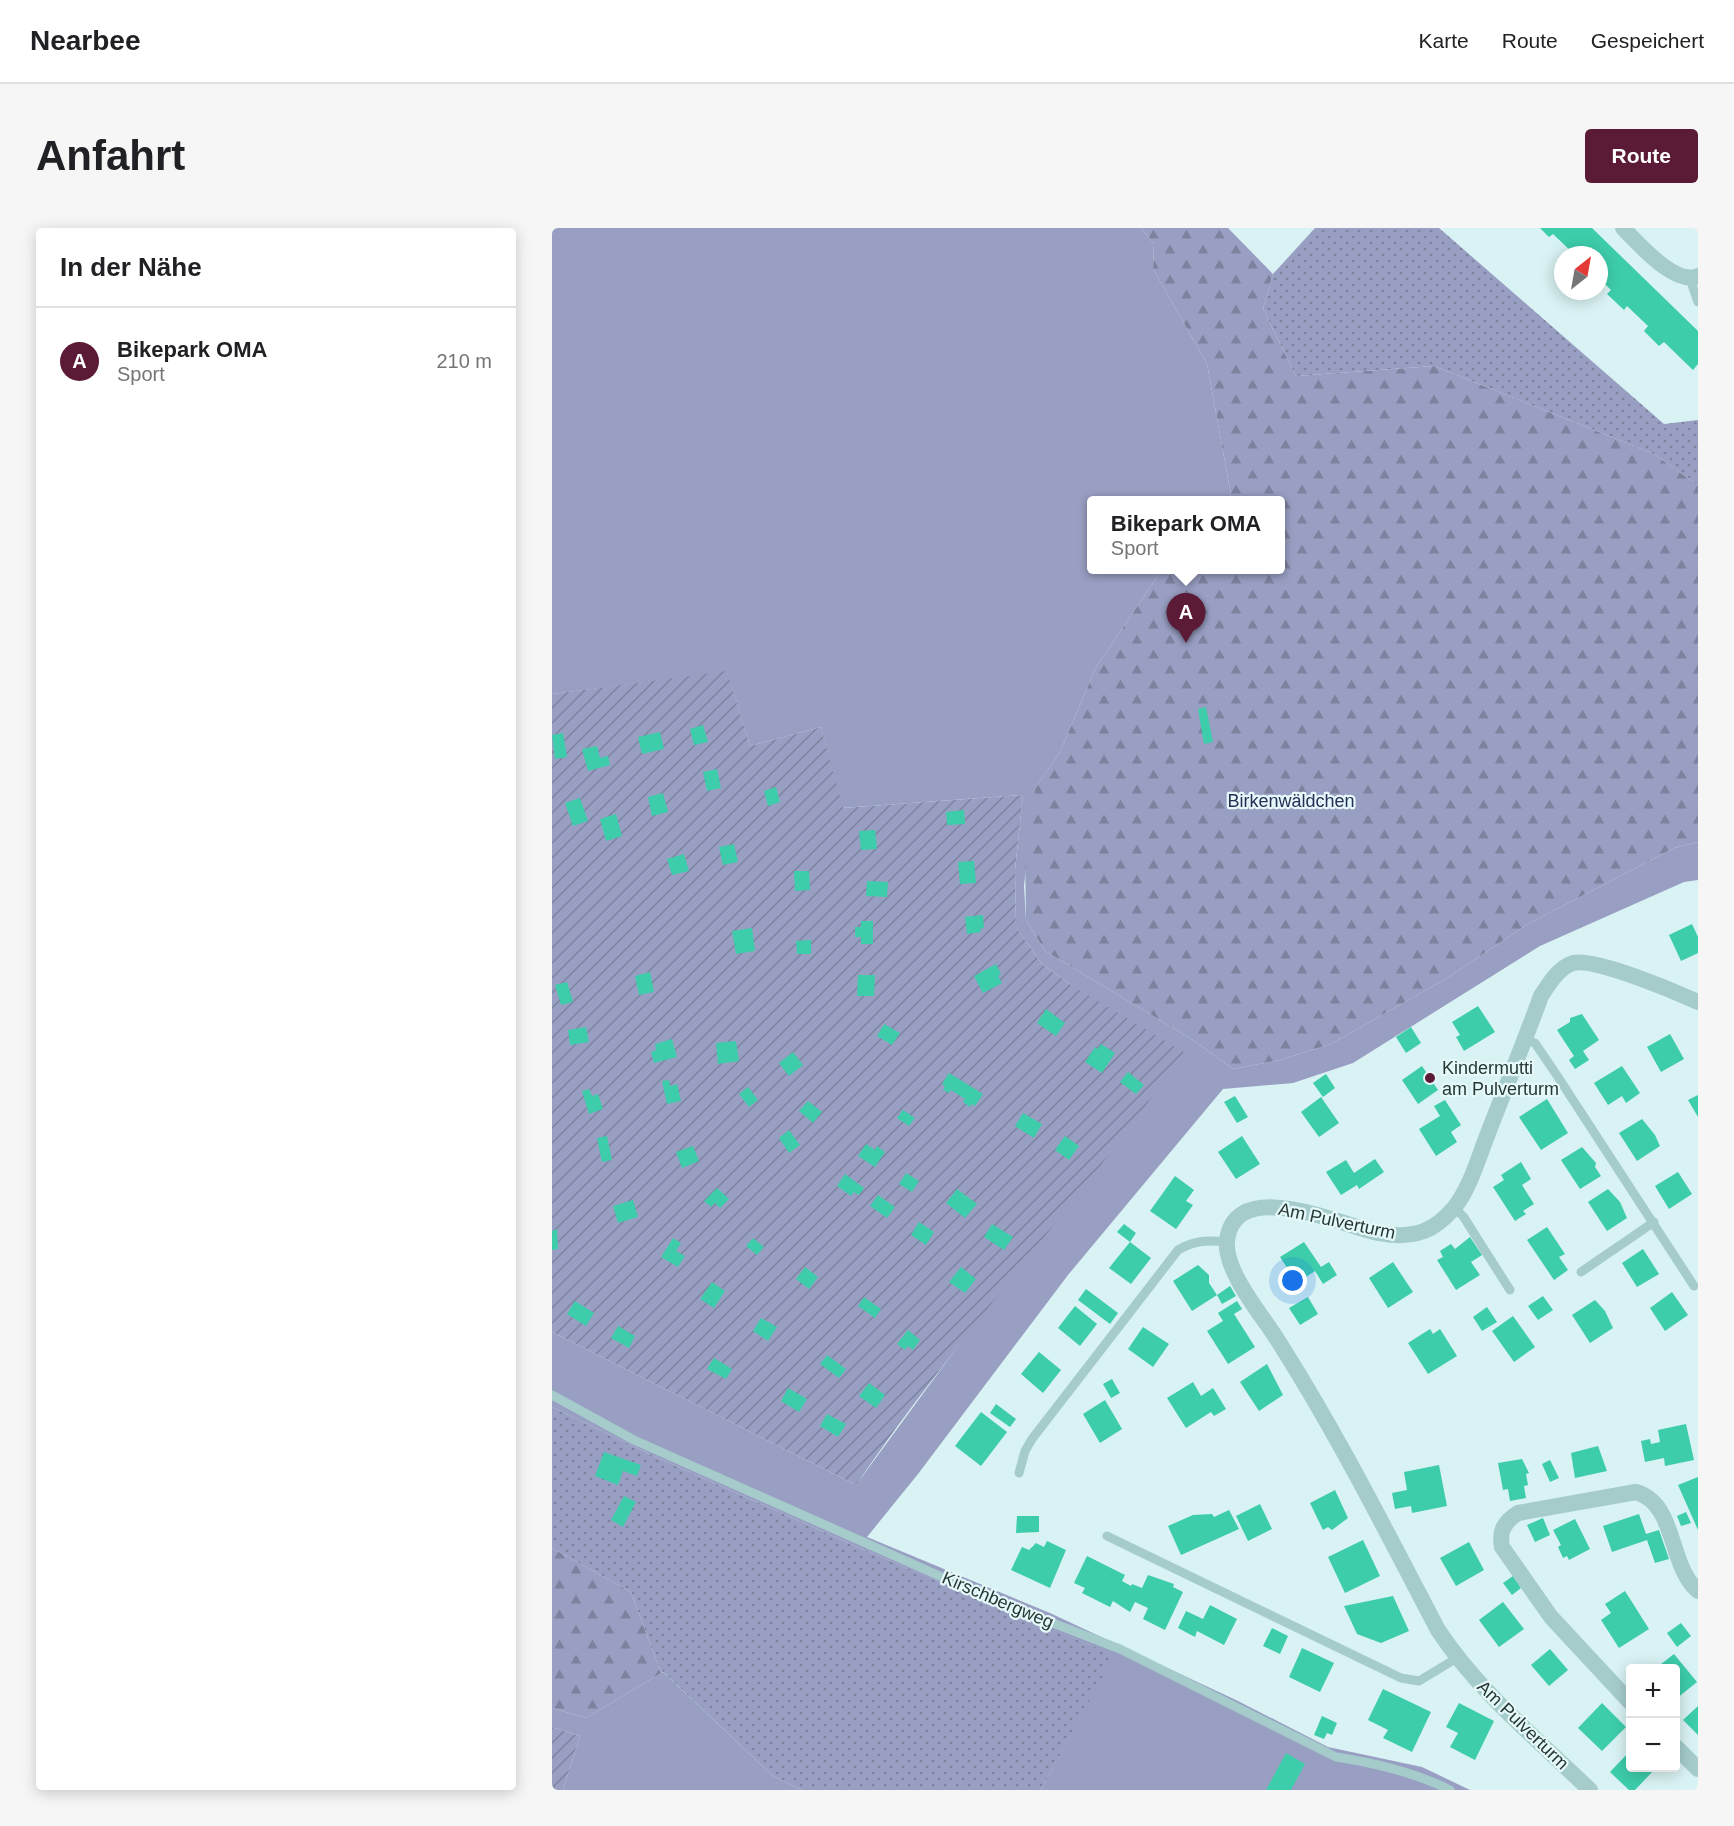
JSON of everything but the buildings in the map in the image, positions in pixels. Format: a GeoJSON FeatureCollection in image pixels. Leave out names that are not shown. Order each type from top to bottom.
{"type":"FeatureCollection","features":[{"type":"Feature","properties":{"kind":"street"},"geometry":{"type":"LineString","coordinates":[[1623,228],[1678,277],[1694,278]]}},
{"type":"Feature","properties":{"kind":"street","name":"Am Pulverturm"},"geometry":{"type":"LineString","coordinates":[[1590,1790],[1482,1688],[1438,1630],[1317,1401],[1242,1287],[1232,1266],[1227,1242],[1233,1224],[1242,1213],[1259,1208],[1291,1209],[1380,1234],[1394,1235],[1426,1230],[1454,1208],[1473,1172],[1541,996],[1552,978],[1573,963],[1586,962],[1605,966],[1698,1002]]}},
{"type":"Feature","properties":{"kind":"street"},"geometry":{"type":"LineString","coordinates":[[1626,1698],[1551,1617],[1502,1547],[1500,1537],[1508,1519],[1518,1513],[1636,1492],[1649,1495],[1658,1505],[1686,1577],[1698,1591]]}},
{"type":"Feature","properties":{"kind":"street"},"geometry":{"type":"LineString","coordinates":[[1680,1751],[1698,1769]]}},
{"type":"Feature","properties":{"kind":"lane"},"geometry":{"type":"LineString","coordinates":[[1694,278],[1698,302]]}},
{"type":"Feature","properties":{"kind":"lane"},"geometry":{"type":"LineString","coordinates":[[1525,1040],[1534,1043],[1694,1286]]}},
{"type":"Feature","properties":{"kind":"lane"},"geometry":{"type":"LineString","coordinates":[[1454,1208],[1463,1216],[1510,1290]]}},
{"type":"Feature","properties":{"kind":"lane"},"geometry":{"type":"LineString","coordinates":[[1581,1272],[1654,1222]]}},
{"type":"Feature","properties":{"kind":"lane"},"geometry":{"type":"LineString","coordinates":[[1019,1473],[1025,1451],[1032,1439],[1178,1250],[1199,1241],[1227,1242]]}},
{"type":"Feature","properties":{"kind":"lane","name":"Kirschbergweg"},"geometry":{"type":"LineString","coordinates":[[552,1395],[634,1440],[985,1596],[1120,1649],[1336,1757],[1372,1762],[1427,1779],[1449,1790]]}},
{"type":"Feature","properties":{"kind":"lane"},"geometry":{"type":"LineString","coordinates":[[1107,1536],[1401,1678],[1419,1681],[1457,1658]]}},
{"type":"Feature","properties":{"kind":"green space"},"geometry":{"type":"Polygon","coordinates":[[[552,228],[1141,228],[1154,244],[1153,269],[1207,364],[1231,496],[1087,496],[1087,574],[1159,574],[1096,667],[1060,752],[1035,788],[1024,886],[1026,920],[1045,951],[1193,1040],[1233,1069],[1280,1060],[1331,1044],[1449,977],[1528,924],[1674,848],[1698,842],[1698,880],[1684,882],[1540,946],[1353,1063],[1293,1083],[1223,1089],[1068,1275],[918,1474],[867,1537],[1050,1613],[1238,1701],[1328,1747],[1422,1767],[1470,1790],[1041,1790],[1113,1655],[862,1549],[656,1457],[552,1407],[552,1332],[856,1485],[977,1320],[1072,1201],[1071,985],[1042,964],[1016,927],[1015,870],[1023,795],[842,808],[821,727],[750,746],[727,672],[552,694],[552,228]]]}},
{"type":"Feature","properties":{"kind":"green space","name":"Birkenwäldchen"},"geometry":{"type":"Polygon","coordinates":[[[1141,228],[1228,228],[1273,274],[1263,309],[1296,376],[1434,366],[1654,454],[1698,485],[1698,842],[1674,848],[1528,924],[1449,977],[1331,1044],[1280,1060],[1233,1069],[1193,1040],[1045,951],[1026,920],[1025,852],[1035,788],[1060,752],[1096,667],[1159,574],[1285,574],[1285,496],[1231,496],[1207,364],[1153,269],[1154,244],[1141,228]]]}},
{"type":"Feature","properties":{"kind":"green space"},"geometry":{"type":"Polygon","coordinates":[[[1315,228],[1439,228],[1664,424],[1698,420],[1698,485],[1654,454],[1434,366],[1296,376],[1263,309],[1273,274],[1315,228]]]}},
{"type":"Feature","properties":{"kind":"green space"},"geometry":{"type":"Polygon","coordinates":[[[727,671],[750,746],[821,727],[843,808],[1023,795],[1015,870],[1016,927],[1042,964],[1071,985],[1184,1052],[1104,1161],[895,1429],[856,1485],[552,1332],[552,694],[727,671]]]}},
{"type":"Feature","properties":{"kind":"green space"},"geometry":{"type":"Polygon","coordinates":[[[552,1407],[656,1457],[862,1549],[1114,1655],[1041,1790],[802,1790],[773,1776],[659,1668],[631,1592],[552,1548],[552,1407]]]}},
{"type":"Feature","properties":{"kind":"green space"},"geometry":{"type":"Polygon","coordinates":[[[552,1548],[631,1592],[659,1668],[663,1672],[586,1718],[552,1708],[552,1548]]]}},
{"type":"Feature","properties":{"kind":"green space"},"geometry":{"type":"Polygon","coordinates":[[[663,1672],[773,1776],[802,1790],[563,1790],[580,1736],[552,1727],[552,1708],[586,1718],[663,1672]]]}},
{"type":"Feature","properties":{"kind":"green space"},"geometry":{"type":"Polygon","coordinates":[[[552,1727],[580,1736],[563,1790],[552,1790],[552,1727]]]}},
{"type":"Feature","properties":{"kind":"place","name":"Bikepark OMA"},"geometry":{"type":"Point","coordinates":[1186,643]}},
{"type":"Feature","properties":{"kind":"place","name":"Kindermutti am Pulverturm"},"geometry":{"type":"Point","coordinates":[1430,1078]}}]}
